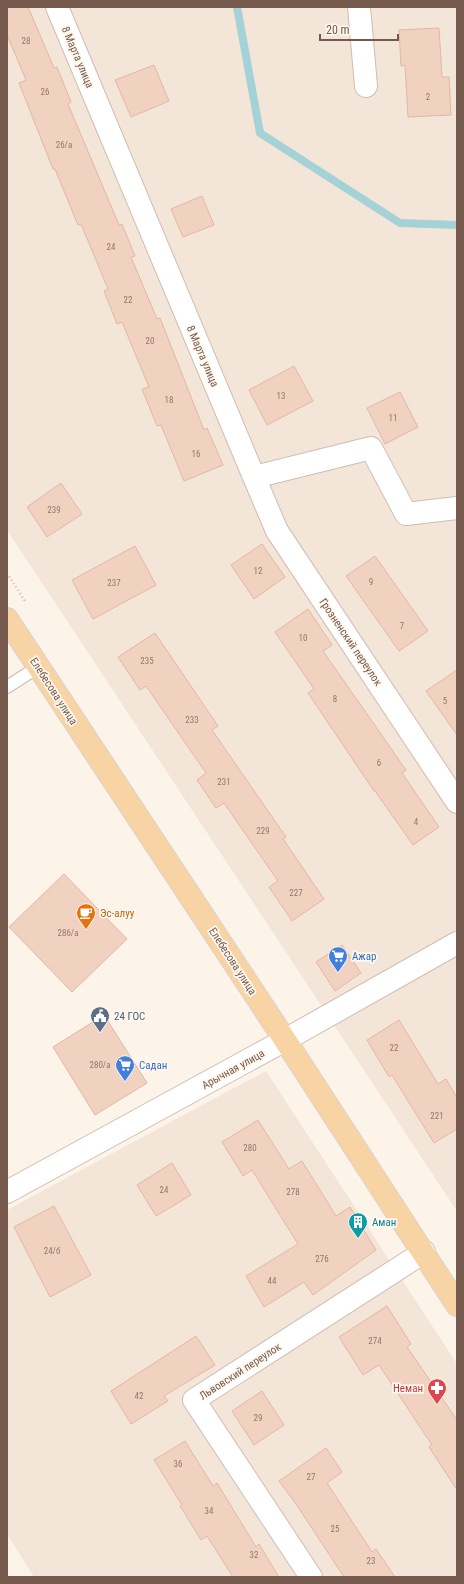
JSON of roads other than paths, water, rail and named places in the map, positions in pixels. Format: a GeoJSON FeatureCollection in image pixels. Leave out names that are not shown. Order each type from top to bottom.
{"type":"FeatureCollection","features":[{"type":"Feature","properties":{"kind":"main road","name":"Елебесова улица"},"geometry":{"type":"LineString","coordinates":[[7,619],[285,1040],[457,1305]]}},
{"type":"Feature","properties":{"kind":"street","name":"8 Марта улица"},"geometry":{"type":"LineString","coordinates":[[57,7],[254,477]]}},
{"type":"Feature","properties":{"kind":"street"},"geometry":{"type":"LineString","coordinates":[[358,7],[366,86]]}},
{"type":"Feature","properties":{"kind":"street"},"geometry":{"type":"LineString","coordinates":[[254,477],[371,448],[406,514],[457,508]]}},
{"type":"Feature","properties":{"kind":"street","name":"Грозненский переулок"},"geometry":{"type":"LineString","coordinates":[[254,477],[277,531],[457,802]]}},
{"type":"Feature","properties":{"kind":"street","name":"Арычная улица"},"geometry":{"type":"LineString","coordinates":[[7,1192],[285,1040],[457,943]]}},
{"type":"Feature","properties":{"kind":"street","name":"Львовский переулок"},"geometry":{"type":"LineString","coordinates":[[311,1577],[194,1400],[424,1252]]}},
{"type":"Feature","properties":{"kind":"lane"},"geometry":{"type":"LineString","coordinates":[[7,687],[38,667]]}},
{"type":"Feature","properties":{"kind":"waterway"},"geometry":{"type":"LineString","coordinates":[[237,7],[260,133],[400,223],[457,225]]}},
{"type":"Feature","properties":{"kind":"place","name":"Эс-алуу"},"geometry":{"type":"Point","coordinates":[86,930]}},
{"type":"Feature","properties":{"kind":"place","name":"Ажар"},"geometry":{"type":"Point","coordinates":[338,973]}},
{"type":"Feature","properties":{"kind":"place","name":"24 ГОС"},"geometry":{"type":"Point","coordinates":[100,1033]}},
{"type":"Feature","properties":{"kind":"place","name":"Садан"},"geometry":{"type":"Point","coordinates":[125,1082]}},
{"type":"Feature","properties":{"kind":"place","name":"Аман"},"geometry":{"type":"Point","coordinates":[358,1239]}},
{"type":"Feature","properties":{"kind":"place","name":"Неман"},"geometry":{"type":"Point","coordinates":[437,1405]}}]}
